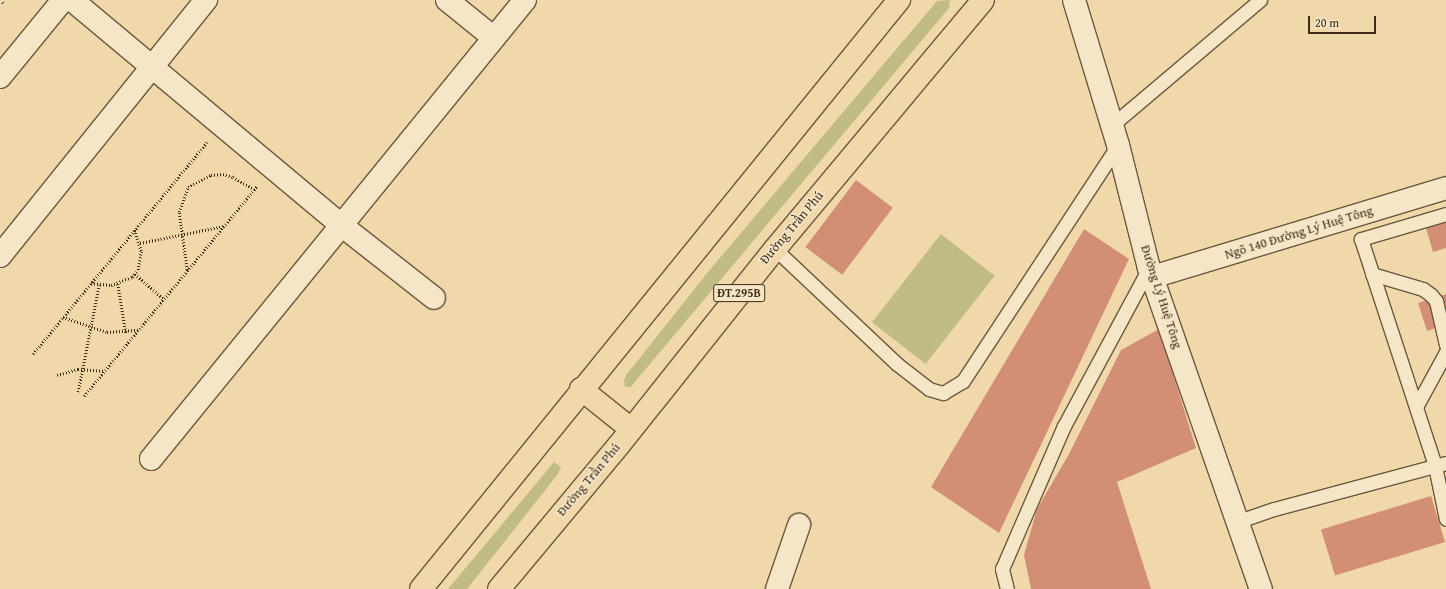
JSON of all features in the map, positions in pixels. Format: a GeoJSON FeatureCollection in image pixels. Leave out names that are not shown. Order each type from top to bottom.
{"type":"FeatureCollection","features":[{"type":"Feature","properties":{"kind":"main road"},"geometry":{"type":"LineString","coordinates":[[421,589],[581,389],[899,0]]}},
{"type":"Feature","properties":{"kind":"main road","name":"Đường Trần Phú"},"geometry":{"type":"LineString","coordinates":[[499,589],[631,429],[775,249],[982,0]]}},
{"type":"Feature","properties":{"kind":"main road"},"geometry":{"type":"LineString","coordinates":[[581,389],[631,429]]}},
{"type":"Feature","properties":{"kind":"street"},"geometry":{"type":"LineString","coordinates":[[0,77],[64,0]]}},
{"type":"Feature","properties":{"kind":"street"},"geometry":{"type":"LineString","coordinates":[[72,0],[341,225],[434,298]]}},
{"type":"Feature","properties":{"kind":"street"},"geometry":{"type":"LineString","coordinates":[[0,256],[206,0]]}},
{"type":"Feature","properties":{"kind":"street"},"geometry":{"type":"LineString","coordinates":[[447,0],[494,38]]}},
{"type":"Feature","properties":{"kind":"street"},"geometry":{"type":"LineString","coordinates":[[151,459],[525,0]]}},
{"type":"Feature","properties":{"kind":"street","name":"Đường Lý Huệ Tông"},"geometry":{"type":"LineString","coordinates":[[1074,0],[1115,135],[1150,273],[1239,521],[1261,589]]}},
{"type":"Feature","properties":{"kind":"street","name":"Ngõ 140 Đường Lý Huệ Tông"},"geometry":{"type":"LineString","coordinates":[[1150,273],[1446,188]]}},
{"type":"Feature","properties":{"kind":"street"},"geometry":{"type":"LineString","coordinates":[[777,589],[799,525]]}},
{"type":"Feature","properties":{"kind":"lane"},"geometry":{"type":"LineString","coordinates":[[775,249],[897,364],[929,389],[943,393],[962,381],[1115,135],[1260,0]]}},
{"type":"Feature","properties":{"kind":"lane"},"geometry":{"type":"LineString","coordinates":[[1446,214],[1361,239],[1416,407],[1441,465],[1446,519]]}},
{"type":"Feature","properties":{"kind":"lane"},"geometry":{"type":"LineString","coordinates":[[1007,589],[1002,569],[1064,426],[1150,273]]}},
{"type":"Feature","properties":{"kind":"lane"},"geometry":{"type":"LineString","coordinates":[[1372,274],[1423,289],[1431,294],[1436,301],[1446,345]]}},
{"type":"Feature","properties":{"kind":"lane"},"geometry":{"type":"LineString","coordinates":[[1416,407],[1446,352]]}},
{"type":"Feature","properties":{"kind":"lane"},"geometry":{"type":"LineString","coordinates":[[1239,521],[1274,509],[1441,465]]}},
{"type":"Feature","properties":{"kind":"path"},"geometry":{"type":"LineString","coordinates":[[33,354],[210,138]]}},
{"type":"Feature","properties":{"kind":"path"},"geometry":{"type":"LineString","coordinates":[[187,270],[179,212],[188,187],[212,175],[223,174],[233,177],[254,189]]}},
{"type":"Feature","properties":{"kind":"path"},"geometry":{"type":"LineString","coordinates":[[84,396],[262,180]]}},
{"type":"Feature","properties":{"kind":"path"},"geometry":{"type":"LineString","coordinates":[[140,243],[224,225]]}},
{"type":"Feature","properties":{"kind":"path"},"geometry":{"type":"LineString","coordinates":[[91,283],[99,285],[118,284],[127,281],[135,274],[140,261],[140,243],[134,230]]}},
{"type":"Feature","properties":{"kind":"path"},"geometry":{"type":"LineString","coordinates":[[135,274],[164,299]]}},
{"type":"Feature","properties":{"kind":"path"},"geometry":{"type":"LineString","coordinates":[[118,284],[126,332]]}},
{"type":"Feature","properties":{"kind":"path"},"geometry":{"type":"LineString","coordinates":[[78,392],[99,285]]}},
{"type":"Feature","properties":{"kind":"path"},"geometry":{"type":"LineString","coordinates":[[63,317],[91,328],[107,332],[139,330]]}},
{"type":"Feature","properties":{"kind":"path"},"geometry":{"type":"LineString","coordinates":[[56,375],[83,368],[105,371]]}},
{"type":"Feature","properties":{"kind":"shaded area"},"geometry":{"type":"Polygon","coordinates":[[[950,0],[949,8],[631,387],[625,387],[624,380],[627,374],[708,272],[937,1],[950,0]]]}},
{"type":"Feature","properties":{"kind":"shaded area"},"geometry":{"type":"Polygon","coordinates":[[[941,234],[995,276],[926,364],[872,322],[941,234]]]}},
{"type":"Feature","properties":{"kind":"shaded area"},"geometry":{"type":"Polygon","coordinates":[[[554,462],[561,467],[558,474],[467,589],[448,589],[554,462]]]}},
{"type":"Feature","properties":{"kind":"building"},"geometry":{"type":"Polygon","coordinates":[[[856,180],[893,208],[842,275],[805,247],[856,180]]]}},
{"type":"Feature","properties":{"kind":"building"},"geometry":{"type":"Polygon","coordinates":[[[1446,207],[1446,248],[1433,252],[1422,214],[1446,207]]]}},
{"type":"Feature","properties":{"kind":"building"},"geometry":{"type":"Polygon","coordinates":[[[1084,229],[1129,259],[999,533],[931,487],[1084,229]]]}},
{"type":"Feature","properties":{"kind":"building"},"geometry":{"type":"Polygon","coordinates":[[[1446,294],[1446,325],[1427,331],[1418,303],[1446,294]]]}},
{"type":"Feature","properties":{"kind":"building"},"geometry":{"type":"Polygon","coordinates":[[[1159,329],[1196,448],[1117,482],[1151,589],[1031,589],[1024,555],[1037,509],[1069,454],[1121,350],[1159,329]]]}},
{"type":"Feature","properties":{"kind":"building"},"geometry":{"type":"Polygon","coordinates":[[[1431,496],[1445,542],[1335,576],[1321,530],[1431,496]]]}}]}
